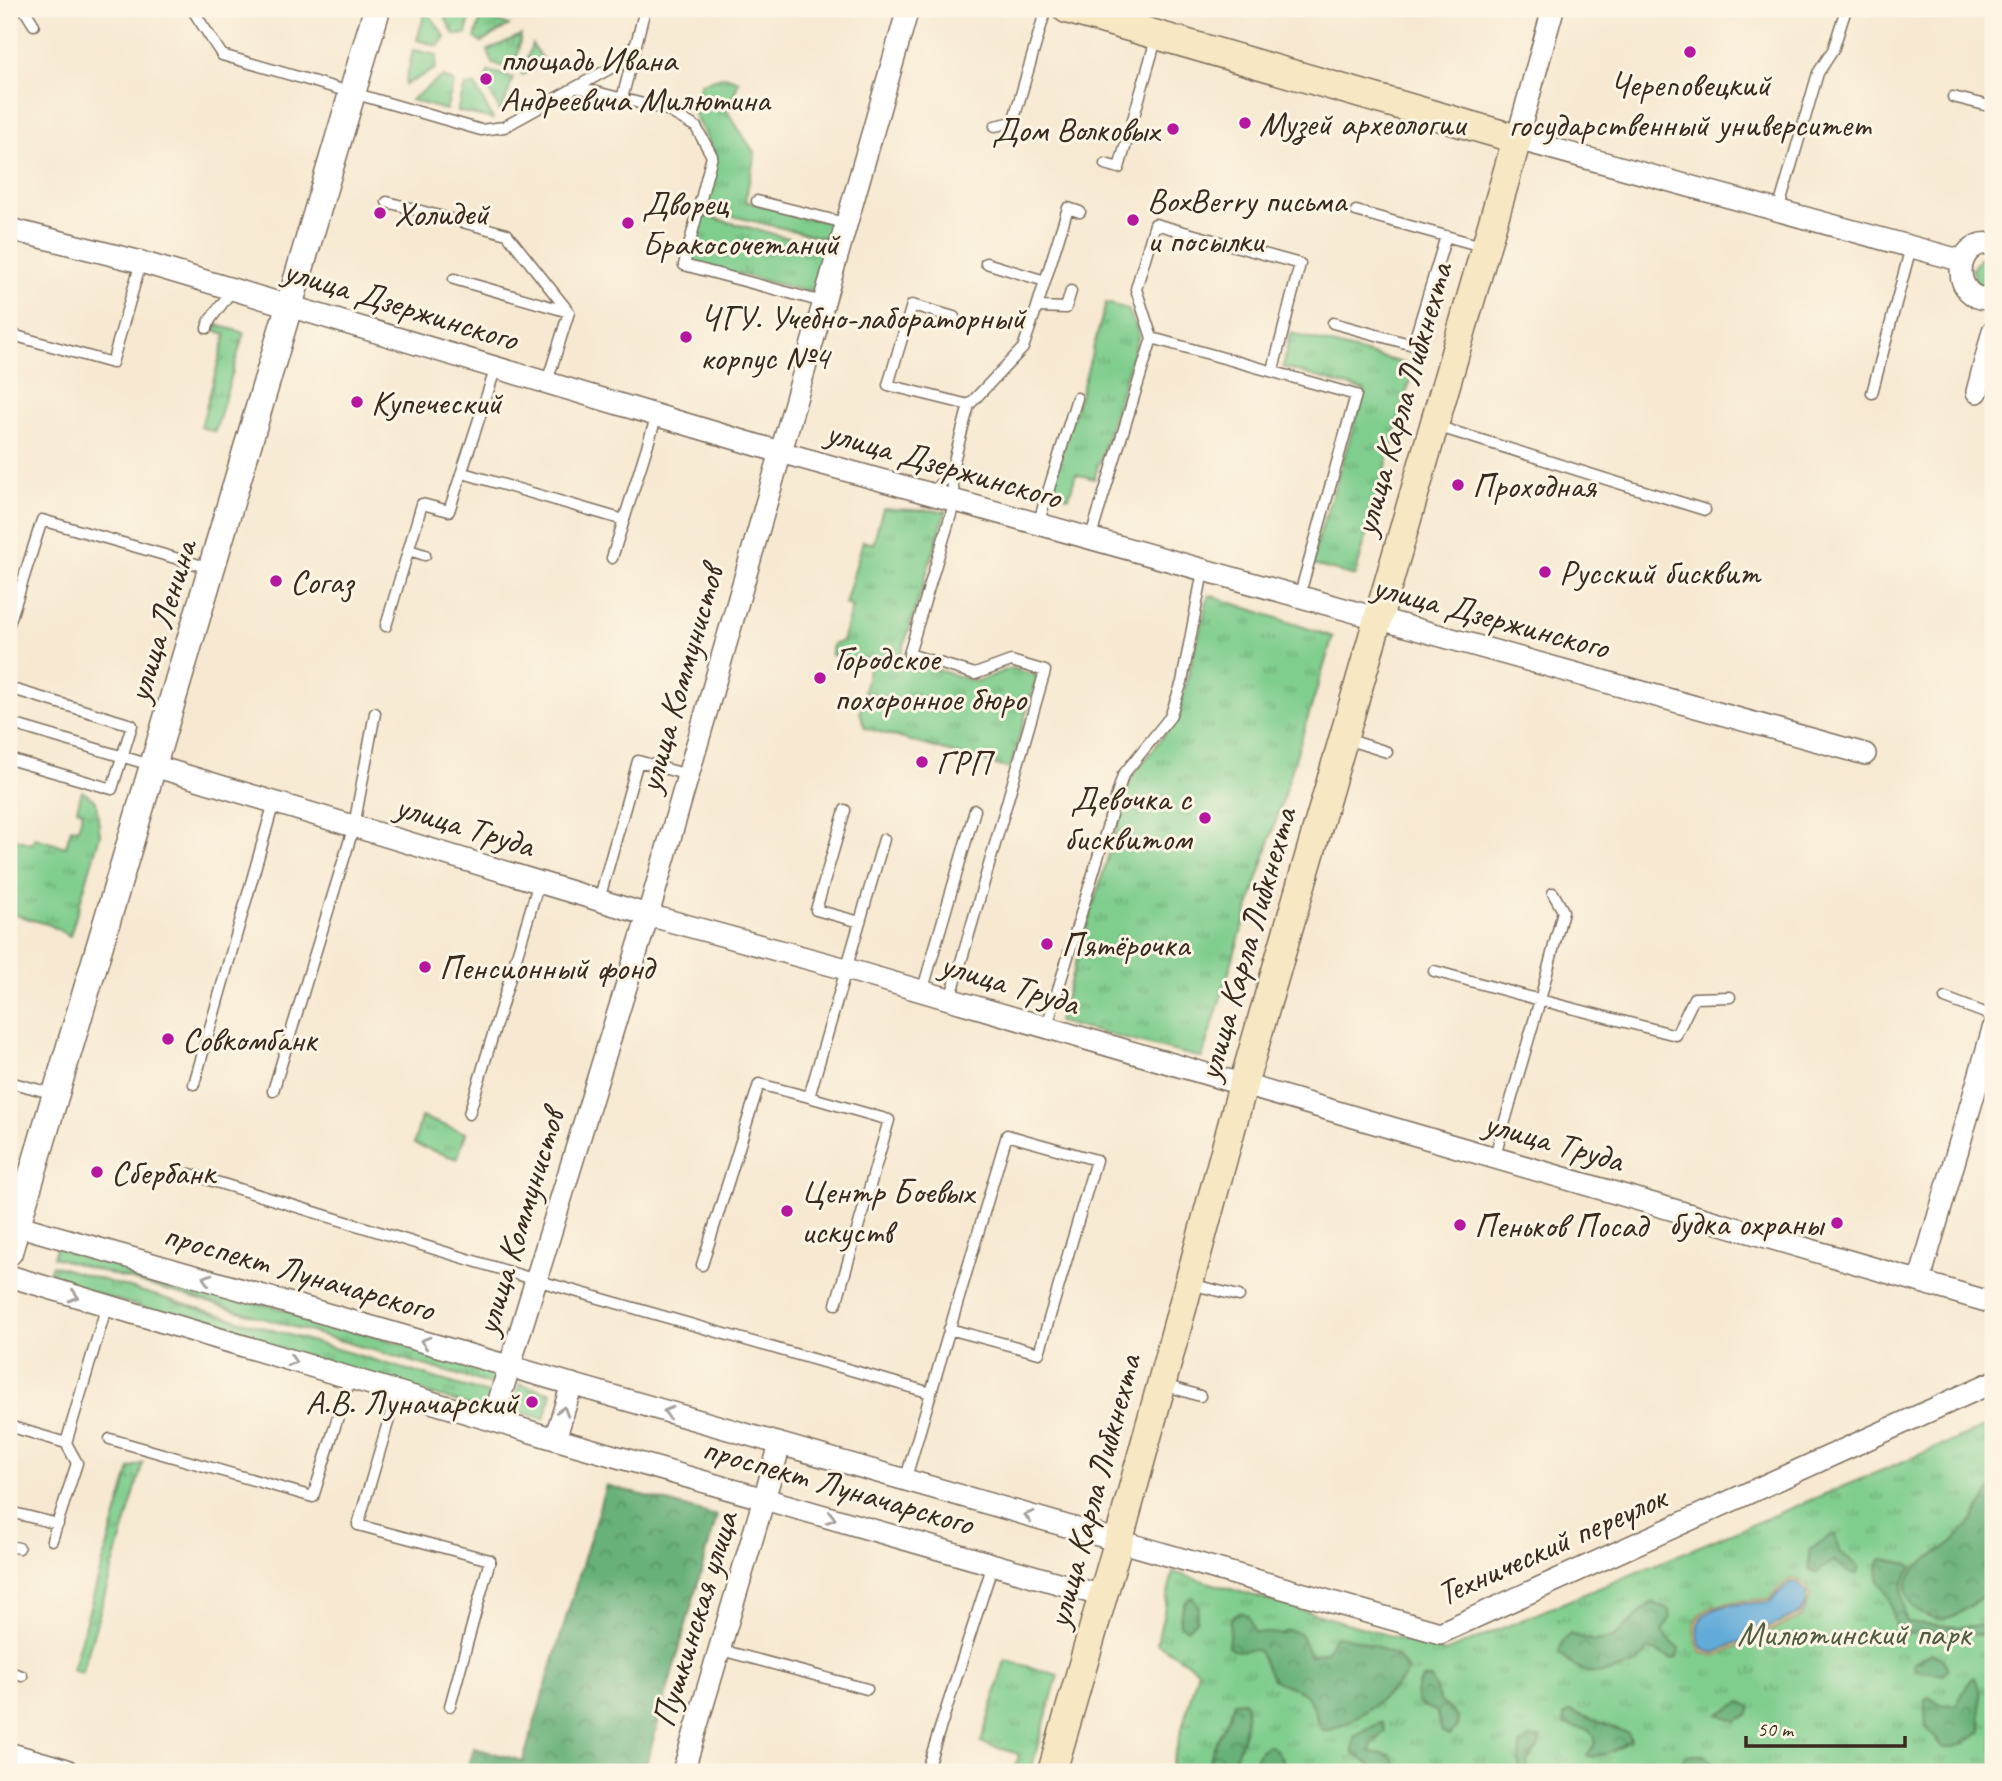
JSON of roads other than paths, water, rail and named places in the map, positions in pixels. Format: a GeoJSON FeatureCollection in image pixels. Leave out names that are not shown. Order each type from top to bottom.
{"type":"FeatureCollection","features":[{"type":"Feature","properties":{"kind":"main road"},"geometry":{"type":"LineString","coordinates":[[1067,9],[1517,138]]}},
{"type":"Feature","properties":{"kind":"main road","name":"улица Карла Либкнехта"},"geometry":{"type":"LineString","coordinates":[[1052,1772],[1118,1543],[1242,1085],[1517,138]]}},
{"type":"Feature","properties":{"kind":"street","name":"улица Ленина"},"geometry":{"type":"LineString","coordinates":[[9,1252],[12,1224],[55,1094],[154,766],[377,9]]}},
{"type":"Feature","properties":{"kind":"street","name":"улица Коммунистов"},"geometry":{"type":"LineString","coordinates":[[493,1420],[648,915],[908,9]]}},
{"type":"Feature","properties":{"kind":"street"},"geometry":{"type":"LineString","coordinates":[[1553,9],[1517,138],[1963,261]]}},
{"type":"Feature","properties":{"kind":"street","name":"улица Дзержинского"},"geometry":{"type":"LineString","coordinates":[[9,229],[141,262],[930,495],[1865,754]]}},
{"type":"Feature","properties":{"kind":"street"},"geometry":{"type":"LineString","coordinates":[[1993,244],[1975,246],[1963,261],[1961,279],[1967,290],[1977,298],[1993,299]]}},
{"type":"Feature","properties":{"kind":"street"},"geometry":{"type":"LineString","coordinates":[[1977,392],[1993,331]]}},
{"type":"Feature","properties":{"kind":"street","name":"улица Труда"},"geometry":{"type":"LineString","coordinates":[[154,766],[648,915],[846,969],[1494,1159],[1920,1279],[1993,1303]]}},
{"type":"Feature","properties":{"kind":"street"},"geometry":{"type":"LineString","coordinates":[[1920,1279],[1993,1029]]}},
{"type":"Feature","properties":{"kind":"street","name":"проспект Луначарского"},"geometry":{"type":"LineString","coordinates":[[12,1224],[1118,1543]]}},
{"type":"Feature","properties":{"kind":"street","name":"проспект Луначарского"},"geometry":{"type":"LineString","coordinates":[[9,1276],[555,1439],[1103,1596]]}},
{"type":"Feature","properties":{"kind":"street","name":"Технический переулок"},"geometry":{"type":"LineString","coordinates":[[1118,1543],[1440,1633],[1993,1382]]}},
{"type":"Feature","properties":{"kind":"street"},"geometry":{"type":"LineString","coordinates":[[555,1439],[572,1384]]}},
{"type":"Feature","properties":{"kind":"street","name":"Пушкинская улица"},"geometry":{"type":"LineString","coordinates":[[683,1772],[780,1445]]}},
{"type":"Feature","properties":{"kind":"street"},"geometry":{"type":"LineString","coordinates":[[9,1756],[65,1772]]}},
{"type":"Feature","properties":{"kind":"lane"},"geometry":{"type":"LineString","coordinates":[[24,9],[34,25]]}},
{"type":"Feature","properties":{"kind":"lane"},"geometry":{"type":"LineString","coordinates":[[192,9],[222,55],[352,95],[481,130],[505,127],[618,64],[634,46]]}},
{"type":"Feature","properties":{"kind":"lane"},"geometry":{"type":"LineString","coordinates":[[622,99],[645,9]]}},
{"type":"Feature","properties":{"kind":"lane"},"geometry":{"type":"LineString","coordinates":[[995,125],[1013,122],[1046,9]]}},
{"type":"Feature","properties":{"kind":"lane"},"geometry":{"type":"LineString","coordinates":[[1778,211],[1818,73],[1833,50],[1846,9]]}},
{"type":"Feature","properties":{"kind":"lane"},"geometry":{"type":"LineString","coordinates":[[1105,164],[1119,168],[1157,35]]}},
{"type":"Feature","properties":{"kind":"lane"},"geometry":{"type":"LineString","coordinates":[[576,87],[667,110],[696,127],[712,156],[684,265],[823,302]]}},
{"type":"Feature","properties":{"kind":"lane"},"geometry":{"type":"LineString","coordinates":[[1953,97],[1993,107]]}},
{"type":"Feature","properties":{"kind":"lane"},"geometry":{"type":"LineString","coordinates":[[757,201],[845,223]]}},
{"type":"Feature","properties":{"kind":"lane"},"geometry":{"type":"LineString","coordinates":[[387,202],[507,234],[569,312]]}},
{"type":"Feature","properties":{"kind":"lane"},"geometry":{"type":"LineString","coordinates":[[950,1000],[1045,671],[1011,661],[975,674],[909,654],[955,501],[951,472],[969,405],[1023,348],[1068,208],[1080,212]]}},
{"type":"Feature","properties":{"kind":"lane"},"geometry":{"type":"LineString","coordinates":[[1356,211],[1485,247]]}},
{"type":"Feature","properties":{"kind":"lane"},"geometry":{"type":"LineString","coordinates":[[1090,539],[1152,338],[1136,289],[1155,224],[1300,264],[1273,370]]}},
{"type":"Feature","properties":{"kind":"lane"},"geometry":{"type":"LineString","coordinates":[[1333,323],[1413,345],[1446,236]]}},
{"type":"Feature","properties":{"kind":"lane"},"geometry":{"type":"LineString","coordinates":[[1872,393],[1911,247]]}},
{"type":"Feature","properties":{"kind":"lane"},"geometry":{"type":"LineString","coordinates":[[9,334],[112,363],[141,262]]}},
{"type":"Feature","properties":{"kind":"lane"},"geometry":{"type":"LineString","coordinates":[[986,263],[1045,281]]}},
{"type":"Feature","properties":{"kind":"lane"},"geometry":{"type":"LineString","coordinates":[[454,279],[569,312]]}},
{"type":"Feature","properties":{"kind":"lane"},"geometry":{"type":"LineString","coordinates":[[207,328],[233,289]]}},
{"type":"Feature","properties":{"kind":"lane"},"geometry":{"type":"LineString","coordinates":[[1037,307],[1066,308],[1071,291]]}},
{"type":"Feature","properties":{"kind":"lane"},"geometry":{"type":"LineString","coordinates":[[954,317],[912,305],[888,385],[969,405]]}},
{"type":"Feature","properties":{"kind":"lane"},"geometry":{"type":"LineString","coordinates":[[547,382],[569,312]]}},
{"type":"Feature","properties":{"kind":"lane"},"geometry":{"type":"LineString","coordinates":[[1152,338],[1356,395],[1299,597]]}},
{"type":"Feature","properties":{"kind":"lane"},"geometry":{"type":"LineString","coordinates":[[386,626],[422,504],[449,511],[496,367]]}},
{"type":"Feature","properties":{"kind":"lane"},"geometry":{"type":"LineString","coordinates":[[1038,524],[1077,398]]}},
{"type":"Feature","properties":{"kind":"lane"},"geometry":{"type":"LineString","coordinates":[[612,558],[657,415]]}},
{"type":"Feature","properties":{"kind":"lane"},"geometry":{"type":"LineString","coordinates":[[1433,425],[1704,510]]}},
{"type":"Feature","properties":{"kind":"lane"},"geometry":{"type":"LineString","coordinates":[[930,495],[951,472]]}},
{"type":"Feature","properties":{"kind":"lane"},"geometry":{"type":"LineString","coordinates":[[463,473],[624,520]]}},
{"type":"Feature","properties":{"kind":"lane"},"geometry":{"type":"LineString","coordinates":[[9,624],[14,588],[42,520],[212,569]]}},
{"type":"Feature","properties":{"kind":"lane"},"geometry":{"type":"LineString","coordinates":[[409,550],[425,555]]}},
{"type":"Feature","properties":{"kind":"lane"},"geometry":{"type":"LineString","coordinates":[[1046,1029],[1123,775],[1170,717],[1182,682],[1203,570]]}},
{"type":"Feature","properties":{"kind":"lane"},"geometry":{"type":"LineString","coordinates":[[9,688],[132,725],[112,789],[9,760]]}},
{"type":"Feature","properties":{"kind":"lane"},"geometry":{"type":"LineString","coordinates":[[273,1091],[354,826],[375,713]]}},
{"type":"Feature","properties":{"kind":"lane","name":"улица Труда"},"geometry":{"type":"LineString","coordinates":[[9,723],[154,766]]}},
{"type":"Feature","properties":{"kind":"lane"},"geometry":{"type":"LineString","coordinates":[[1343,738],[1387,752]]}},
{"type":"Feature","properties":{"kind":"lane"},"geometry":{"type":"LineString","coordinates":[[599,900],[638,761],[688,775]]}},
{"type":"Feature","properties":{"kind":"lane"},"geometry":{"type":"LineString","coordinates":[[194,1084],[274,802]]}},
{"type":"Feature","properties":{"kind":"lane"},"geometry":{"type":"LineString","coordinates":[[845,810],[816,910],[860,922]]}},
{"type":"Feature","properties":{"kind":"lane"},"geometry":{"type":"LineString","coordinates":[[922,992],[975,810]]}},
{"type":"Feature","properties":{"kind":"lane"},"geometry":{"type":"LineString","coordinates":[[809,1097],[884,839]]}},
{"type":"Feature","properties":{"kind":"lane"},"geometry":{"type":"LineString","coordinates":[[469,1114],[539,882]]}},
{"type":"Feature","properties":{"kind":"lane"},"geometry":{"type":"LineString","coordinates":[[1494,1159],[1563,911],[1553,893]]}},
{"type":"Feature","properties":{"kind":"lane"},"geometry":{"type":"LineString","coordinates":[[1434,971],[1676,1035],[1693,998],[1730,997]]}},
{"type":"Feature","properties":{"kind":"lane"},"geometry":{"type":"LineString","coordinates":[[1945,999],[1993,1016]]}},
{"type":"Feature","properties":{"kind":"lane"},"geometry":{"type":"LineString","coordinates":[[9,1082],[55,1094]]}},
{"type":"Feature","properties":{"kind":"lane"},"geometry":{"type":"LineString","coordinates":[[702,1265],[759,1084],[889,1120],[836,1304]]}},
{"type":"Feature","properties":{"kind":"lane"},"geometry":{"type":"LineString","coordinates":[[905,1481],[949,1329],[1007,1135],[1096,1160],[1039,1353],[949,1329]]}},
{"type":"Feature","properties":{"kind":"lane"},"geometry":{"type":"LineString","coordinates":[[190,1174],[536,1280],[931,1393]]}},
{"type":"Feature","properties":{"kind":"lane"},"geometry":{"type":"LineString","coordinates":[[1188,1283],[1239,1296]]}},
{"type":"Feature","properties":{"kind":"lane"},"geometry":{"type":"LineString","coordinates":[[66,1443],[107,1305]]}},
{"type":"Feature","properties":{"kind":"lane"},"geometry":{"type":"LineString","coordinates":[[110,1439],[313,1497],[350,1378]]}},
{"type":"Feature","properties":{"kind":"lane"},"geometry":{"type":"LineString","coordinates":[[1161,1384],[1200,1396]]}},
{"type":"Feature","properties":{"kind":"lane"},"geometry":{"type":"LineString","coordinates":[[397,1392],[358,1525],[490,1560],[450,1706]]}},
{"type":"Feature","properties":{"kind":"lane"},"geometry":{"type":"LineString","coordinates":[[9,1426],[66,1443],[77,1463],[52,1540]]}},
{"type":"Feature","properties":{"kind":"lane"},"geometry":{"type":"LineString","coordinates":[[10,1512],[58,1524]]}},
{"type":"Feature","properties":{"kind":"lane"},"geometry":{"type":"LineString","coordinates":[[926,1772],[993,1564]]}},
{"type":"Feature","properties":{"kind":"lane"},"geometry":{"type":"LineString","coordinates":[[721,1650],[867,1689]]}},
{"type":"Feature","properties":{"kind":"lane"},"geometry":{"type":"LineString","coordinates":[[9,1672],[22,1676]]}},
{"type":"Feature","properties":{"kind":"water"},"geometry":{"type":"Polygon","coordinates":[[[1791,1582],[1799,1583],[1807,1593],[1806,1604],[1799,1614],[1715,1653],[1704,1650],[1698,1634],[1699,1623],[1705,1614],[1729,1605],[1769,1602],[1791,1582]]]}},
{"type":"Feature","properties":{"kind":"place","name":"Череповецкий государственный университет"},"geometry":{"type":"Point","coordinates":[1690,52]}},
{"type":"Feature","properties":{"kind":"place","name":"площадь Ивана Андреевича Милютина"},"geometry":{"type":"Point","coordinates":[486,79]}},
{"type":"Feature","properties":{"kind":"place","name":"Музей археологии"},"geometry":{"type":"Point","coordinates":[1245,123]}},
{"type":"Feature","properties":{"kind":"place","name":"Дом Волковых"},"geometry":{"type":"Point","coordinates":[1173,129]}},
{"type":"Feature","properties":{"kind":"place","name":"Холидей"},"geometry":{"type":"Point","coordinates":[380,213]}},
{"type":"Feature","properties":{"kind":"place","name":"BoxBerry письма и посылки"},"geometry":{"type":"Point","coordinates":[1133,220]}},
{"type":"Feature","properties":{"kind":"place","name":"Дворец Бракосочетаний"},"geometry":{"type":"Point","coordinates":[628,223]}},
{"type":"Feature","properties":{"kind":"place","name":"ЧГУ. Учебно-лабораторный корпус №4"},"geometry":{"type":"Point","coordinates":[686,337]}},
{"type":"Feature","properties":{"kind":"place","name":"Купеческий"},"geometry":{"type":"Point","coordinates":[357,402]}},
{"type":"Feature","properties":{"kind":"place","name":"Проходная"},"geometry":{"type":"Point","coordinates":[1458,485]}},
{"type":"Feature","properties":{"kind":"place","name":"Русский бисквит"},"geometry":{"type":"Point","coordinates":[1545,572]}},
{"type":"Feature","properties":{"kind":"place","name":"Согаз"},"geometry":{"type":"Point","coordinates":[276,581]}},
{"type":"Feature","properties":{"kind":"place","name":"Городское похоронное бюро"},"geometry":{"type":"Point","coordinates":[820,678]}},
{"type":"Feature","properties":{"kind":"place","name":"ГРП"},"geometry":{"type":"Point","coordinates":[922,762]}},
{"type":"Feature","properties":{"kind":"place","name":"Девочка с бисквитом"},"geometry":{"type":"Point","coordinates":[1205,818]}},
{"type":"Feature","properties":{"kind":"place","name":"Пятёрочка"},"geometry":{"type":"Point","coordinates":[1047,944]}},
{"type":"Feature","properties":{"kind":"place","name":"Пенсионный фонд"},"geometry":{"type":"Point","coordinates":[425,967]}},
{"type":"Feature","properties":{"kind":"place","name":"Совкомбанк"},"geometry":{"type":"Point","coordinates":[168,1039]}},
{"type":"Feature","properties":{"kind":"place","name":"Сбербанк"},"geometry":{"type":"Point","coordinates":[97,1172]}},
{"type":"Feature","properties":{"kind":"place","name":"Центр Боевых искуств"},"geometry":{"type":"Point","coordinates":[787,1211]}},
{"type":"Feature","properties":{"kind":"place","name":"будка охраны"},"geometry":{"type":"Point","coordinates":[1837,1223]}},
{"type":"Feature","properties":{"kind":"place","name":"Пеньков Посад"},"geometry":{"type":"Point","coordinates":[1460,1225]}},
{"type":"Feature","properties":{"kind":"place","name":"А.В. Луначарский"},"geometry":{"type":"Point","coordinates":[532,1402]}},
{"type":"Feature","properties":{"kind":"park label","name":"Милютинский парк"},"geometry":{"type":"Point","coordinates":[1854,1633]}}]}
